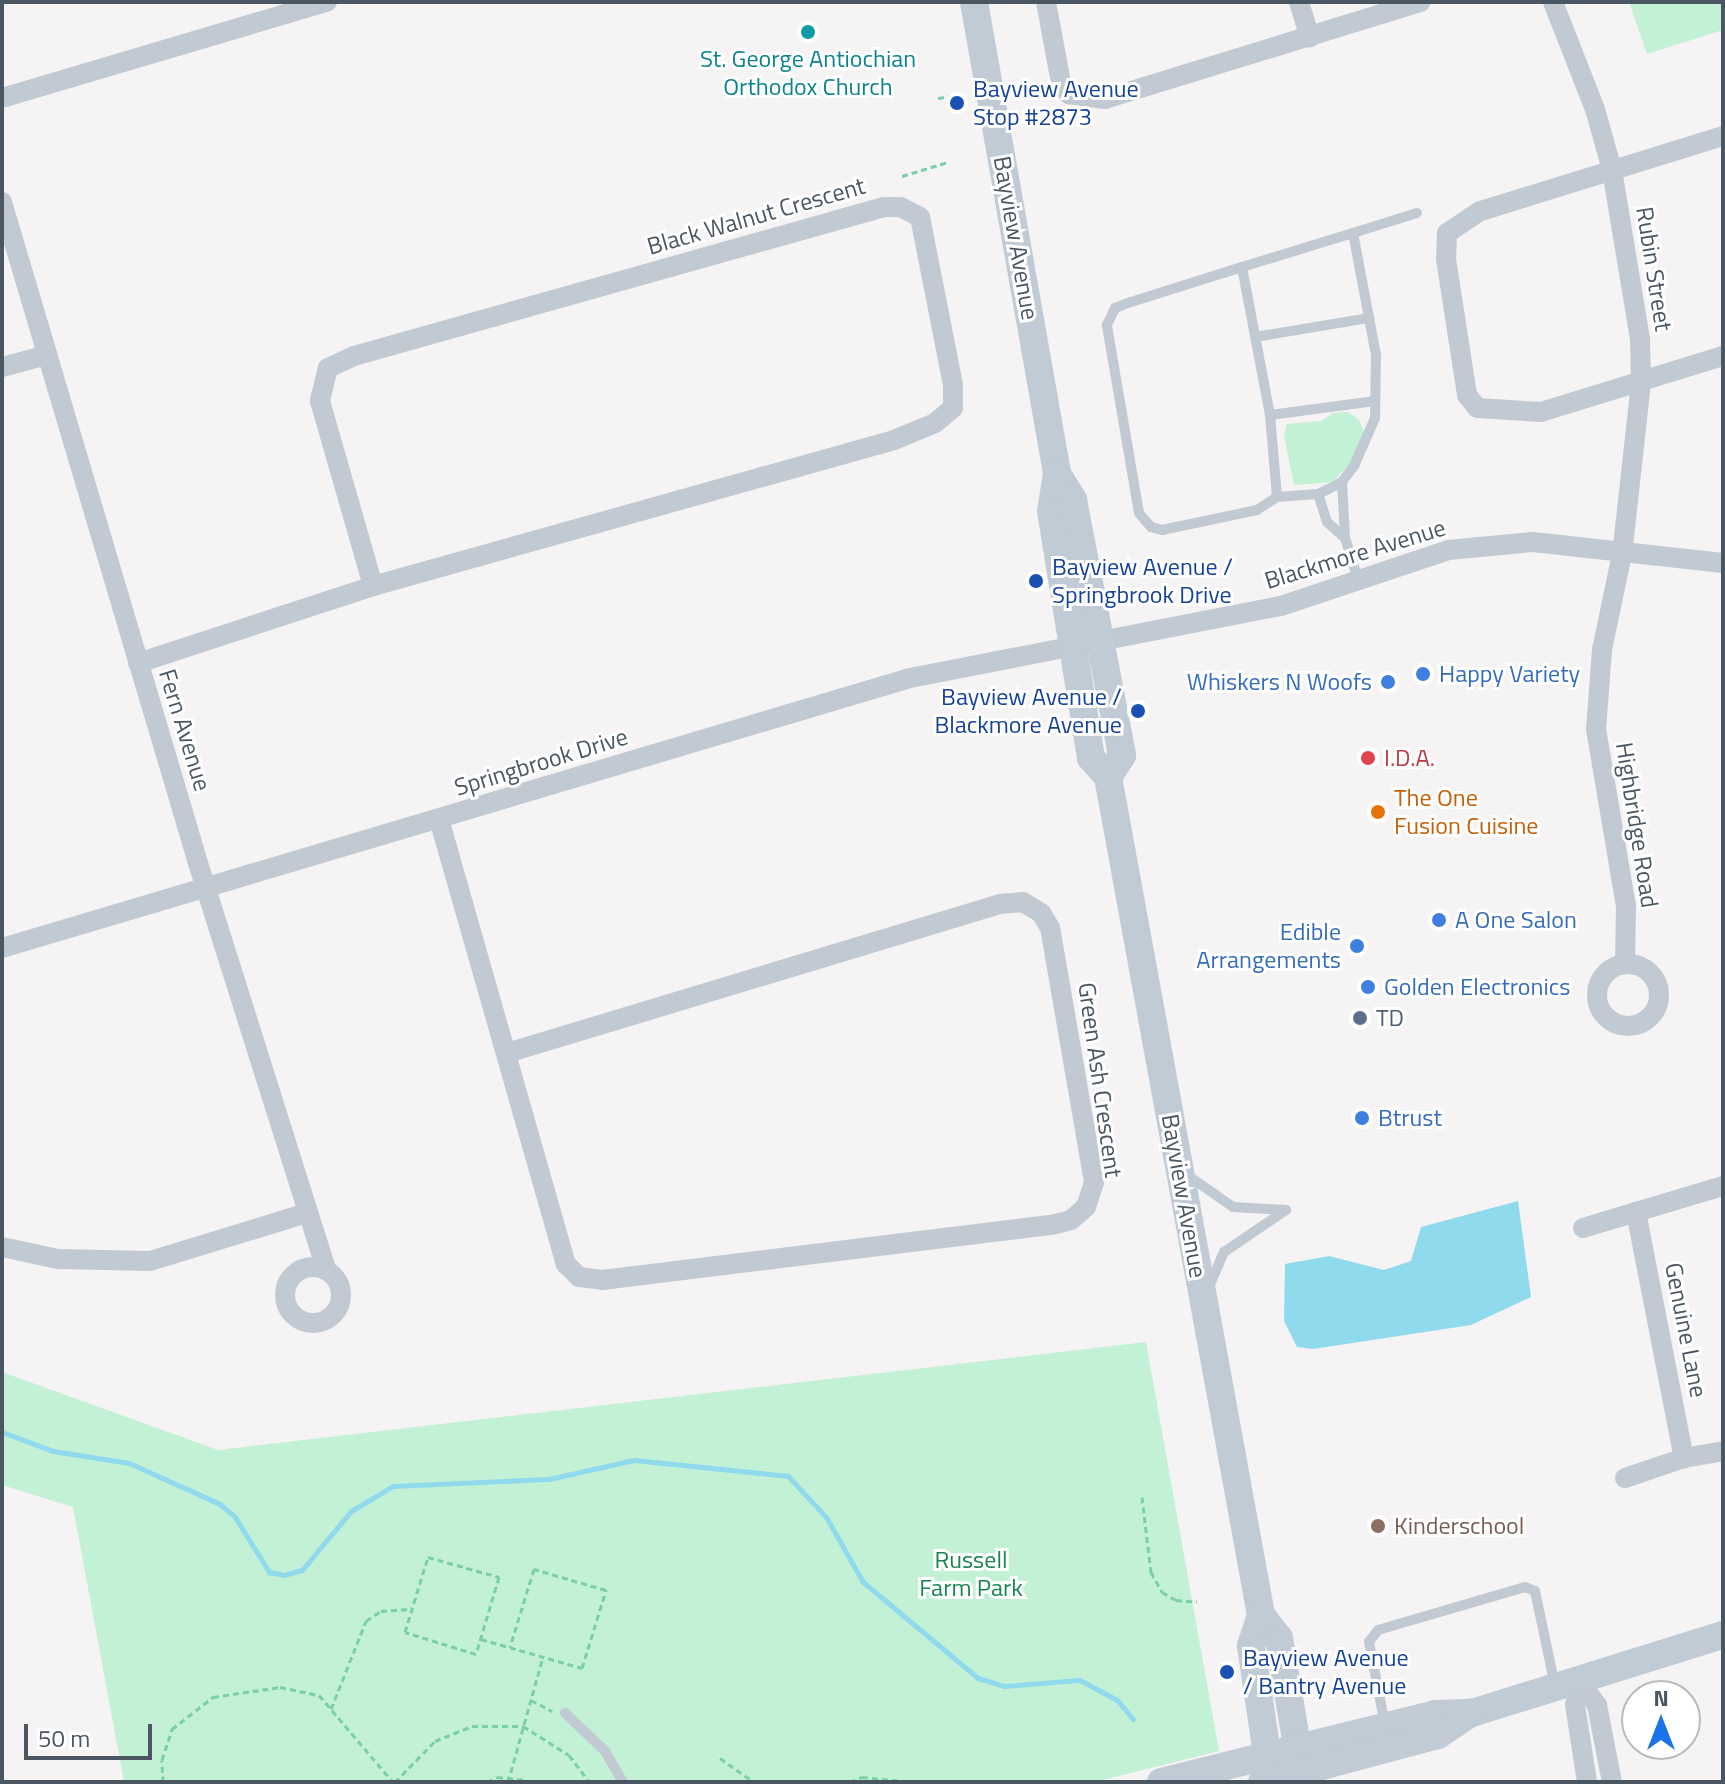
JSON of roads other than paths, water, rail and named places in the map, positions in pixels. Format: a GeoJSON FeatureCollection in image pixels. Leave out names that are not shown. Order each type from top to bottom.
{"type":"FeatureCollection","features":[{"type":"Feature","properties":{"kind":"main road","name":"Bayview Avenue"},"geometry":{"type":"LineString","coordinates":[[974,2],[1057,474],[1073,500],[1085,642],[1122,755],[1108,777],[1261,1615],[1279,1638],[1301,1768]]}},
{"type":"Feature","properties":{"kind":"main road","name":"Bayview Avenue"},"geometry":{"type":"LineString","coordinates":[[1261,1615],[1251,1646],[1267,1775]]}},
{"type":"Feature","properties":{"kind":"main road"},"geometry":{"type":"LineString","coordinates":[[1301,1768],[1386,1727],[1435,1714],[1472,1713],[1723,1635]]}},
{"type":"Feature","properties":{"kind":"main road"},"geometry":{"type":"LineString","coordinates":[[1161,1782],[1267,1775],[1301,1768],[1438,1735],[1472,1713]]}},
{"type":"Feature","properties":{"kind":"street"},"geometry":{"type":"LineString","coordinates":[[2,98],[327,2]]}},
{"type":"Feature","properties":{"kind":"street"},"geometry":{"type":"LineString","coordinates":[[1046,2],[1061,83],[1069,94],[1084,99],[1105,99],[1420,2]]}},
{"type":"Feature","properties":{"kind":"street"},"geometry":{"type":"LineString","coordinates":[[1299,2],[1310,37]]}},
{"type":"Feature","properties":{"kind":"street","name":"Rubin Street"},"geometry":{"type":"LineString","coordinates":[[1553,2],[1595,109],[1612,170],[1640,339],[1641,383],[1622,554]]}},
{"type":"Feature","properties":{"kind":"street"},"geometry":{"type":"LineString","coordinates":[[1723,136],[1460,221],[1447,233],[1446,259],[1467,395],[1477,408],[1541,412],[1723,356]]}},
{"type":"Feature","properties":{"kind":"street","name":"Fern Avenue"},"geometry":{"type":"LineString","coordinates":[[2,202],[206,889],[326,1270]]}},
{"type":"Feature","properties":{"kind":"street","name":"Black Walnut Crescent"},"geometry":{"type":"LineString","coordinates":[[138,663],[373,586],[894,440],[935,423],[953,408],[953,385],[920,217],[900,207],[884,207],[354,356],[328,368],[320,401],[373,586]]}},
{"type":"Feature","properties":{"kind":"street"},"geometry":{"type":"LineString","coordinates":[[2,367],[47,355]]}},
{"type":"Feature","properties":{"kind":"street","name":"Blackmore Avenue"},"geometry":{"type":"LineString","coordinates":[[1085,642],[1281,606],[1448,550],[1492,543],[1533,542],[1723,563]]}},
{"type":"Feature","properties":{"kind":"street","name":"Highbridge Road"},"geometry":{"type":"LineString","coordinates":[[1622,554],[1602,650],[1596,729],[1626,906],[1625,964]]}},
{"type":"Feature","properties":{"kind":"street","name":"Springbrook Drive"},"geometry":{"type":"LineString","coordinates":[[2,948],[910,678],[1085,642]]}},
{"type":"Feature","properties":{"kind":"street","name":"Green Ash Crescent"},"geometry":{"type":"LineString","coordinates":[[439,819],[566,1264],[579,1277],[602,1280],[1052,1225],[1071,1220],[1086,1207],[1094,1182],[1050,928],[1041,913],[1023,902],[1000,904],[507,1053]]}},
{"type":"Feature","properties":{"kind":"street"},"geometry":{"type":"LineString","coordinates":[[1583,1228],[1723,1186]]}},
{"type":"Feature","properties":{"kind":"street","name":"Genuine Lane"},"geometry":{"type":"LineString","coordinates":[[1636,1212],[1684,1458]]}},
{"type":"Feature","properties":{"kind":"street"},"geometry":{"type":"LineString","coordinates":[[2,1247],[58,1259],[150,1261],[307,1213]]}},
{"type":"Feature","properties":{"kind":"street"},"geometry":{"type":"LineString","coordinates":[[1625,1478],[1684,1458],[1723,1451]]}},
{"type":"Feature","properties":{"kind":"street"},"geometry":{"type":"LineString","coordinates":[[1568,1685],[1575,1705],[1587,1782]]}},
{"type":"Feature","properties":{"kind":"street"},"geometry":{"type":"LineString","coordinates":[[1568,1685],[1597,1705],[1612,1782]]}},
{"type":"Feature","properties":{"kind":"lane"},"geometry":{"type":"LineString","coordinates":[[1353,233],[1376,355],[1375,401],[1366,441],[1342,482],[1318,494],[1277,497],[1257,510],[1162,530],[1151,527],[1139,513],[1107,325],[1115,308],[1242,267],[1417,213]]}},
{"type":"Feature","properties":{"kind":"lane"},"geometry":{"type":"LineString","coordinates":[[1242,267],[1270,415],[1277,497]]}},
{"type":"Feature","properties":{"kind":"lane"},"geometry":{"type":"LineString","coordinates":[[1255,337],[1369,318]]}},
{"type":"Feature","properties":{"kind":"lane"},"geometry":{"type":"LineString","coordinates":[[1270,415],[1375,401]]}},
{"type":"Feature","properties":{"kind":"lane"},"geometry":{"type":"LineString","coordinates":[[1342,482],[1345,538],[1358,579]]}},
{"type":"Feature","properties":{"kind":"lane"},"geometry":{"type":"LineString","coordinates":[[1318,494],[1327,522],[1345,538]]}},
{"type":"Feature","properties":{"kind":"lane"},"geometry":{"type":"LineString","coordinates":[[1179,1168],[1205,1192],[1233,1207],[1286,1210],[1224,1252],[1203,1300]]}},
{"type":"Feature","properties":{"kind":"lane"},"geometry":{"type":"LineString","coordinates":[[1386,1727],[1369,1642],[1378,1630],[1525,1587],[1535,1591],[1568,1685]]}},
{"type":"Feature","properties":{"kind":"lane"},"geometry":{"type":"LineString","coordinates":[[561,1713],[605,1751],[623,1782]]}},
{"type":"Feature","properties":{"kind":"water"},"geometry":{"type":"Polygon","coordinates":[[[1518,1201],[1531,1297],[1471,1325],[1313,1349],[1297,1347],[1284,1321],[1285,1264],[1329,1256],[1384,1270],[1411,1261],[1421,1227],[1518,1201]]]}},
{"type":"Feature","properties":{"kind":"waterway"},"geometry":{"type":"LineString","coordinates":[[2,1432],[53,1451],[129,1463],[220,1504],[235,1517],[269,1572],[284,1575],[302,1570],[351,1511],[393,1486],[549,1479],[634,1460],[788,1476],[826,1517],[863,1582],[978,1678],[1004,1686],[1080,1680],[1117,1700],[1133,1719]]}},
{"type":"Feature","properties":{"kind":"place","name":"St. George Antiochian Orthodox Church"},"geometry":{"type":"Point","coordinates":[808,32]}},
{"type":"Feature","properties":{"kind":"place","name":"Bayview Avenue Stop #2873"},"geometry":{"type":"Point","coordinates":[957,103]}},
{"type":"Feature","properties":{"kind":"place","name":"Bayview Avenue / Springbrook Drive"},"geometry":{"type":"Point","coordinates":[1036,581]}},
{"type":"Feature","properties":{"kind":"place","name":"Happy Variety"},"geometry":{"type":"Point","coordinates":[1423,674]}},
{"type":"Feature","properties":{"kind":"place","name":"Whiskers N Woofs"},"geometry":{"type":"Point","coordinates":[1388,682]}},
{"type":"Feature","properties":{"kind":"place","name":"Bayview Avenue / Blackmore Avenue"},"geometry":{"type":"Point","coordinates":[1138,711]}},
{"type":"Feature","properties":{"kind":"place","name":"I.D.A."},"geometry":{"type":"Point","coordinates":[1368,758]}},
{"type":"Feature","properties":{"kind":"place","name":"The One Fusion Cuisine"},"geometry":{"type":"Point","coordinates":[1378,812]}},
{"type":"Feature","properties":{"kind":"place","name":"A One Salon"},"geometry":{"type":"Point","coordinates":[1439,920]}},
{"type":"Feature","properties":{"kind":"place","name":"Edible Arrangements"},"geometry":{"type":"Point","coordinates":[1357,946]}},
{"type":"Feature","properties":{"kind":"place","name":"Golden Electronics"},"geometry":{"type":"Point","coordinates":[1368,987]}},
{"type":"Feature","properties":{"kind":"place","name":"TD"},"geometry":{"type":"Point","coordinates":[1360,1018]}},
{"type":"Feature","properties":{"kind":"place","name":"Btrust"},"geometry":{"type":"Point","coordinates":[1362,1118]}},
{"type":"Feature","properties":{"kind":"place","name":"Kinderschool"},"geometry":{"type":"Point","coordinates":[1378,1526]}},
{"type":"Feature","properties":{"kind":"place","name":"Bayview Avenue / Bantry Avenue"},"geometry":{"type":"Point","coordinates":[1227,1672]}},
{"type":"Feature","properties":{"kind":"park label","name":"Russell Farm Park"},"geometry":{"type":"Point","coordinates":[971,1574]}}]}
